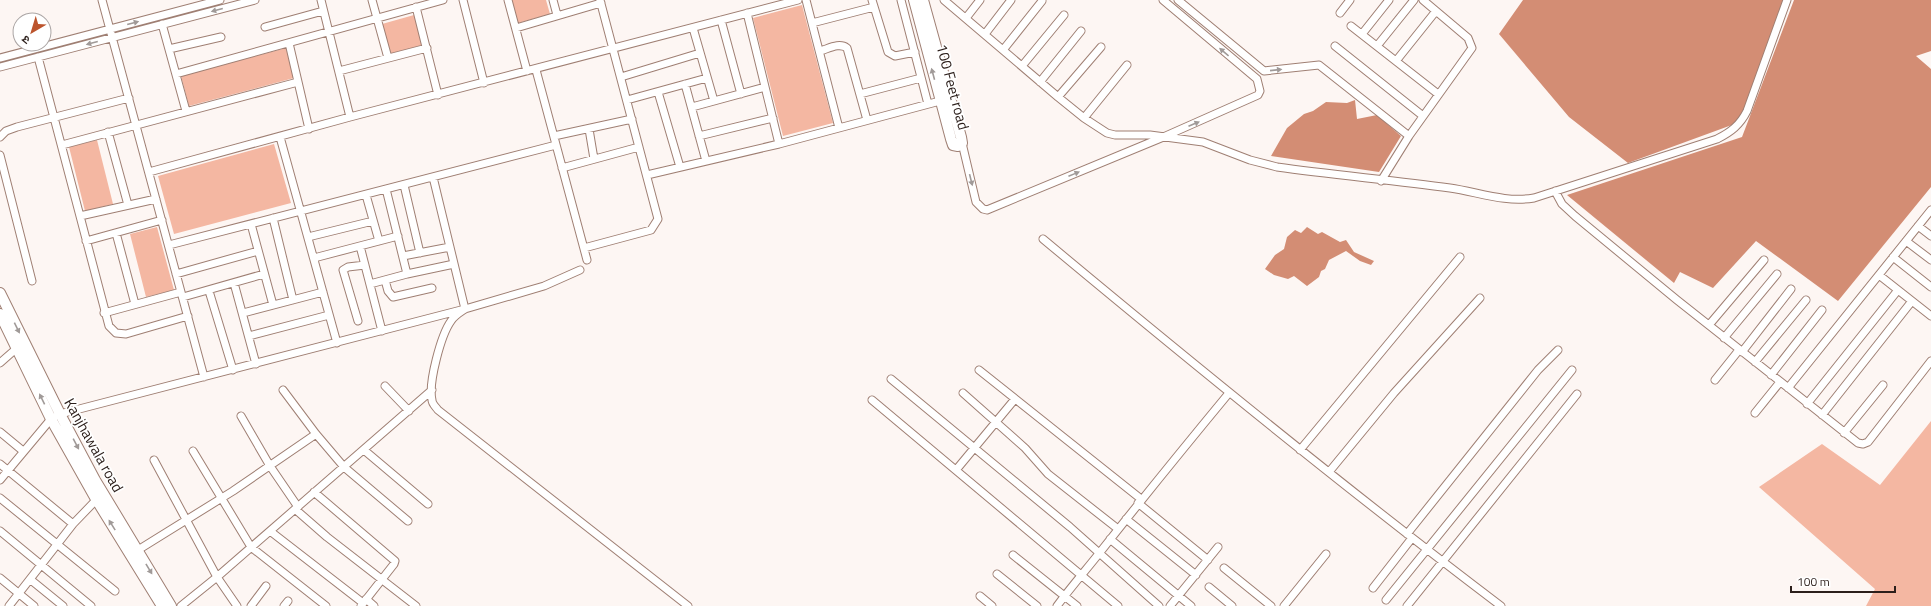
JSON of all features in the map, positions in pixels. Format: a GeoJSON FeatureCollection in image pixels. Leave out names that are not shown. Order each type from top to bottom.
{"type":"FeatureCollection","features":[{"type":"Feature","properties":{"kind":"main road","name":"100 Feet road"},"geometry":{"type":"LineString","coordinates":[[914,0],[953,145],[958,146],[962,143],[923,0]]}},
{"type":"Feature","properties":{"kind":"main road","name":"Kanjhawala road"},"geometry":{"type":"LineString","coordinates":[[0,293],[56,416]]}},
{"type":"Feature","properties":{"kind":"main road","name":"Kanjhawala road"},"geometry":{"type":"LineString","coordinates":[[0,314],[17,348],[162,606]]}},
{"type":"Feature","properties":{"kind":"main road","name":"Kanjhawala road"},"geometry":{"type":"LineString","coordinates":[[100,497],[138,550],[171,606]]}},
{"type":"Feature","properties":{"kind":"street"},"geometry":{"type":"LineString","coordinates":[[102,0],[204,377]]}},
{"type":"Feature","properties":{"kind":"street"},"geometry":{"type":"LineString","coordinates":[[0,58],[110,29],[201,2],[220,0]]}},
{"type":"Feature","properties":{"kind":"street"},"geometry":{"type":"LineString","coordinates":[[0,67],[251,0]]}},
{"type":"Feature","properties":{"kind":"street"},"geometry":{"type":"LineString","coordinates":[[320,0],[350,117]]}},
{"type":"Feature","properties":{"kind":"street"},"geometry":{"type":"LineString","coordinates":[[372,0],[388,58]]}},
{"type":"Feature","properties":{"kind":"street"},"geometry":{"type":"LineString","coordinates":[[176,74],[443,0]]}},
{"type":"Feature","properties":{"kind":"street"},"geometry":{"type":"LineString","coordinates":[[463,0],[484,83]]}},
{"type":"Feature","properties":{"kind":"street"},"geometry":{"type":"LineString","coordinates":[[508,0],[527,71]]}},
{"type":"Feature","properties":{"kind":"street"},"geometry":{"type":"LineString","coordinates":[[553,0],[557,15]]}},
{"type":"Feature","properties":{"kind":"street"},"geometry":{"type":"LineString","coordinates":[[149,172],[350,117],[527,71],[536,70],[613,48],[798,0]]}},
{"type":"Feature","properties":{"kind":"street"},"geometry":{"type":"LineString","coordinates":[[806,0],[839,128]]}},
{"type":"Feature","properties":{"kind":"street"},"geometry":{"type":"LineString","coordinates":[[901,0],[928,104]]}},
{"type":"Feature","properties":{"kind":"street"},"geometry":{"type":"LineString","coordinates":[[944,0],[1058,97],[1084,118],[1107,133],[1115,135],[1165,136],[1203,142],[1250,160],[1277,167],[1381,181],[1451,188],[1504,199],[1520,200],[1534,198],[1717,139],[1730,133],[1747,111],[1787,0]]}},
{"type":"Feature","properties":{"kind":"street"},"geometry":{"type":"LineString","coordinates":[[966,18],[980,0]]}},
{"type":"Feature","properties":{"kind":"street"},"geometry":{"type":"LineString","coordinates":[[985,34],[1011,0]]}},
{"type":"Feature","properties":{"kind":"street"},"geometry":{"type":"LineString","coordinates":[[962,143],[976,202],[987,210],[1165,136],[1258,95],[1260,91],[1257,79],[1163,0]]}},
{"type":"Feature","properties":{"kind":"street"},"geometry":{"type":"LineString","coordinates":[[1178,0],[1264,71],[1319,65],[1409,136]]}},
{"type":"Feature","properties":{"kind":"street"},"geometry":{"type":"LineString","coordinates":[[1340,13],[1350,0]]}},
{"type":"Feature","properties":{"kind":"street"},"geometry":{"type":"LineString","coordinates":[[1362,34],[1389,0]]}},
{"type":"Feature","properties":{"kind":"street"},"geometry":{"type":"LineString","coordinates":[[1377,46],[1414,0]]}},
{"type":"Feature","properties":{"kind":"street"},"geometry":{"type":"LineString","coordinates":[[1381,181],[1409,136],[1472,48],[1468,38],[1423,0]]}},
{"type":"Feature","properties":{"kind":"street"},"geometry":{"type":"LineString","coordinates":[[516,28],[601,1],[658,219],[656,225],[651,230],[584,248]]}},
{"type":"Feature","properties":{"kind":"street"},"geometry":{"type":"LineString","coordinates":[[1003,50],[1042,1]]}},
{"type":"Feature","properties":{"kind":"street"},"geometry":{"type":"LineString","coordinates":[[812,24],[873,3],[888,52],[894,56],[915,52]]}},
{"type":"Feature","properties":{"kind":"street"},"geometry":{"type":"LineString","coordinates":[[416,8],[438,95]]}},
{"type":"Feature","properties":{"kind":"street"},"geometry":{"type":"LineString","coordinates":[[265,27],[323,11]]}},
{"type":"Feature","properties":{"kind":"street"},"geometry":{"type":"LineString","coordinates":[[1396,61],[1436,11]]}},
{"type":"Feature","properties":{"kind":"street"},"geometry":{"type":"LineString","coordinates":[[747,13],[779,144]]}},
{"type":"Feature","properties":{"kind":"street"},"geometry":{"type":"LineString","coordinates":[[1022,66],[1064,15]]}},
{"type":"Feature","properties":{"kind":"street"},"geometry":{"type":"LineString","coordinates":[[721,20],[741,94]]}},
{"type":"Feature","properties":{"kind":"street"},"geometry":{"type":"LineString","coordinates":[[162,24],[186,111]]}},
{"type":"Feature","properties":{"kind":"street"},"geometry":{"type":"LineString","coordinates":[[1351,26],[1438,94]]}},
{"type":"Feature","properties":{"kind":"street"},"geometry":{"type":"LineString","coordinates":[[693,28],[714,101]]}},
{"type":"Feature","properties":{"kind":"street"},"geometry":{"type":"LineString","coordinates":[[1040,82],[1081,31]]}},
{"type":"Feature","properties":{"kind":"street"},"geometry":{"type":"LineString","coordinates":[[169,49],[221,36]]}},
{"type":"Feature","properties":{"kind":"street"},"geometry":{"type":"LineString","coordinates":[[289,43],[309,129]]}},
{"type":"Feature","properties":{"kind":"street"},"geometry":{"type":"LineString","coordinates":[[820,51],[837,46],[845,46],[847,48],[867,120]]}},
{"type":"Feature","properties":{"kind":"street"},"geometry":{"type":"LineString","coordinates":[[1335,46],[1423,116]]}},
{"type":"Feature","properties":{"kind":"street"},"geometry":{"type":"LineString","coordinates":[[1058,97],[1101,47]]}},
{"type":"Feature","properties":{"kind":"street"},"geometry":{"type":"LineString","coordinates":[[338,71],[427,48]]}},
{"type":"Feature","properties":{"kind":"street"},"geometry":{"type":"LineString","coordinates":[[621,77],[700,53]]}},
{"type":"Feature","properties":{"kind":"street"},"geometry":{"type":"LineString","coordinates":[[38,57],[104,312],[109,326],[113,331],[121,334],[188,316]]}},
{"type":"Feature","properties":{"kind":"street"},"geometry":{"type":"LineString","coordinates":[[1084,118],[1127,65]]}},
{"type":"Feature","properties":{"kind":"street"},"geometry":{"type":"LineString","coordinates":[[536,70],[587,260]]}},
{"type":"Feature","properties":{"kind":"street"},"geometry":{"type":"LineString","coordinates":[[627,100],[707,78]]}},
{"type":"Feature","properties":{"kind":"street"},"geometry":{"type":"LineString","coordinates":[[860,94],[921,78]]}},
{"type":"Feature","properties":{"kind":"street"},"geometry":{"type":"LineString","coordinates":[[62,145],[136,124],[298,82]]}},
{"type":"Feature","properties":{"kind":"street"},"geometry":{"type":"LineString","coordinates":[[686,84],[706,161]]}},
{"type":"Feature","properties":{"kind":"street"},"geometry":{"type":"LineString","coordinates":[[692,107],[765,87]]}},
{"type":"Feature","properties":{"kind":"street"},"geometry":{"type":"LineString","coordinates":[[658,92],[680,167]]}},
{"type":"Feature","properties":{"kind":"street"},"geometry":{"type":"LineString","coordinates":[[0,137],[6,131],[17,127],[129,98]]}},
{"type":"Feature","properties":{"kind":"street"},"geometry":{"type":"LineString","coordinates":[[647,175],[779,144],[940,101]]}},
{"type":"Feature","properties":{"kind":"street"},"geometry":{"type":"LineString","coordinates":[[699,136],[773,118]]}},
{"type":"Feature","properties":{"kind":"street"},"geometry":{"type":"LineString","coordinates":[[554,136],[632,119]]}},
{"type":"Feature","properties":{"kind":"street"},"geometry":{"type":"LineString","coordinates":[[589,129],[594,159]]}},
{"type":"Feature","properties":{"kind":"street"},"geometry":{"type":"LineString","coordinates":[[108,132],[128,204]]}},
{"type":"Feature","properties":{"kind":"street"},"geometry":{"type":"LineString","coordinates":[[280,137],[337,343]]}},
{"type":"Feature","properties":{"kind":"street"},"geometry":{"type":"LineString","coordinates":[[169,245],[556,145]]}},
{"type":"Feature","properties":{"kind":"street"},"geometry":{"type":"LineString","coordinates":[[562,168],[640,147]]}},
{"type":"Feature","properties":{"kind":"street"},"geometry":{"type":"LineString","coordinates":[[0,155],[32,281]]}},
{"type":"Feature","properties":{"kind":"street"},"geometry":{"type":"LineString","coordinates":[[433,177],[465,309]]}},
{"type":"Feature","properties":{"kind":"street"},"geometry":{"type":"LineString","coordinates":[[404,185],[420,252]]}},
{"type":"Feature","properties":{"kind":"street"},"geometry":{"type":"LineString","coordinates":[[386,189],[407,274]]}},
{"type":"Feature","properties":{"kind":"street"},"geometry":{"type":"LineString","coordinates":[[1555,191],[1562,204],[1575,216],[1740,351],[1858,443],[1863,444],[1868,442],[1931,361]]}},
{"type":"Feature","properties":{"kind":"street"},"geometry":{"type":"LineString","coordinates":[[366,194],[379,241]]}},
{"type":"Feature","properties":{"kind":"street"},"geometry":{"type":"LineString","coordinates":[[80,216],[128,204],[156,199]]}},
{"type":"Feature","properties":{"kind":"street"},"geometry":{"type":"LineString","coordinates":[[1788,388],[1931,210]]}},
{"type":"Feature","properties":{"kind":"street"},"geometry":{"type":"LineString","coordinates":[[273,218],[293,300]]}},
{"type":"Feature","properties":{"kind":"street"},"geometry":{"type":"LineString","coordinates":[[86,241],[162,220]]}},
{"type":"Feature","properties":{"kind":"street"},"geometry":{"type":"LineString","coordinates":[[308,237],[373,222]]}},
{"type":"Feature","properties":{"kind":"street"},"geometry":{"type":"LineString","coordinates":[[251,224],[273,305]]}},
{"type":"Feature","properties":{"kind":"street"},"geometry":{"type":"LineString","coordinates":[[1918,226],[1931,236]]}},
{"type":"Feature","properties":{"kind":"street"},"geometry":{"type":"LineString","coordinates":[[116,232],[135,304]]}},
{"type":"Feature","properties":{"kind":"street"},"geometry":{"type":"LineString","coordinates":[[314,258],[398,236]]}},
{"type":"Feature","properties":{"kind":"street"},"geometry":{"type":"LineString","coordinates":[[1043,239],[1229,393],[1442,562],[1500,606]]}},
{"type":"Feature","properties":{"kind":"street"},"geometry":{"type":"LineString","coordinates":[[1906,241],[1931,260]]}},
{"type":"Feature","properties":{"kind":"street"},"geometry":{"type":"LineString","coordinates":[[360,246],[382,331]]}},
{"type":"Feature","properties":{"kind":"street"},"geometry":{"type":"LineString","coordinates":[[403,256],[450,247]]}},
{"type":"Feature","properties":{"kind":"street"},"geometry":{"type":"LineString","coordinates":[[176,274],[258,251]]}},
{"type":"Feature","properties":{"kind":"street"},"geometry":{"type":"LineString","coordinates":[[1300,450],[1460,257]]}},
{"type":"Feature","properties":{"kind":"street"},"geometry":{"type":"LineString","coordinates":[[1893,257],[1931,286]]}},
{"type":"Feature","properties":{"kind":"street"},"geometry":{"type":"LineString","coordinates":[[1709,326],[1764,260]]}},
{"type":"Feature","properties":{"kind":"street"},"geometry":{"type":"LineString","coordinates":[[358,321],[343,270],[348,267],[365,264]]}},
{"type":"Feature","properties":{"kind":"street"},"geometry":{"type":"LineString","coordinates":[[370,284],[454,264]]}},
{"type":"Feature","properties":{"kind":"street"},"geometry":{"type":"LineString","coordinates":[[0,480],[23,451],[56,416],[465,309],[544,286],[580,270]]}},
{"type":"Feature","properties":{"kind":"street"},"geometry":{"type":"LineString","coordinates":[[104,312],[135,304],[209,291],[264,274]]}},
{"type":"Feature","properties":{"kind":"street"},"geometry":{"type":"LineString","coordinates":[[1724,338],[1777,274]]}},
{"type":"Feature","properties":{"kind":"street"},"geometry":{"type":"LineString","coordinates":[[1879,275],[1931,316]]}},
{"type":"Feature","properties":{"kind":"street"},"geometry":{"type":"LineString","coordinates":[[385,280],[388,291],[393,297],[432,288]]}},
{"type":"Feature","properties":{"kind":"street"},"geometry":{"type":"LineString","coordinates":[[234,283],[256,364]]}},
{"type":"Feature","properties":{"kind":"street"},"geometry":{"type":"LineString","coordinates":[[1715,380],[1791,289]]}},
{"type":"Feature","properties":{"kind":"street"},"geometry":{"type":"LineString","coordinates":[[1807,404],[1898,290]]}},
{"type":"Feature","properties":{"kind":"street"},"geometry":{"type":"LineString","coordinates":[[209,291],[233,370]]}},
{"type":"Feature","properties":{"kind":"street"},"geometry":{"type":"LineString","coordinates":[[243,313],[323,292]]}},
{"type":"Feature","properties":{"kind":"street"},"geometry":{"type":"LineString","coordinates":[[1328,472],[1394,393],[1480,298]]}},
{"type":"Feature","properties":{"kind":"street"},"geometry":{"type":"LineString","coordinates":[[1755,362],[1806,300]]}},
{"type":"Feature","properties":{"kind":"street"},"geometry":{"type":"LineString","coordinates":[[1822,415],[1912,301]]}},
{"type":"Feature","properties":{"kind":"street"},"geometry":{"type":"LineString","coordinates":[[465,309],[453,318],[443,337],[437,359],[432,390],[432,400],[438,410],[688,606]]}},
{"type":"Feature","properties":{"kind":"street"},"geometry":{"type":"LineString","coordinates":[[1771,375],[1822,310]]}},
{"type":"Feature","properties":{"kind":"street"},"geometry":{"type":"LineString","coordinates":[[249,336],[329,315]]}},
{"type":"Feature","properties":{"kind":"street"},"geometry":{"type":"LineString","coordinates":[[0,363],[17,348]]}},
{"type":"Feature","properties":{"kind":"street"},"geometry":{"type":"LineString","coordinates":[[1373,588],[1410,536],[1538,370],[1558,350]]}},
{"type":"Feature","properties":{"kind":"street"},"geometry":{"type":"LineString","coordinates":[[979,370],[1139,501],[1208,560]]}},
{"type":"Feature","properties":{"kind":"street"},"geometry":{"type":"LineString","coordinates":[[1386,600],[1572,370]]}},
{"type":"Feature","properties":{"kind":"street"},"geometry":{"type":"LineString","coordinates":[[891,379],[1070,527],[1159,606]]}},
{"type":"Feature","properties":{"kind":"street"},"geometry":{"type":"LineString","coordinates":[[1755,413],[1780,382]]}},
{"type":"Feature","properties":{"kind":"street"},"geometry":{"type":"LineString","coordinates":[[1844,433],[1883,385]]}},
{"type":"Feature","properties":{"kind":"street"},"geometry":{"type":"LineString","coordinates":[[385,386],[409,411]]}},
{"type":"Feature","properties":{"kind":"street"},"geometry":{"type":"LineString","coordinates":[[283,390],[316,434],[344,467],[408,521]]}},
{"type":"Feature","properties":{"kind":"street"},"geometry":{"type":"LineString","coordinates":[[181,606],[252,547],[432,390]]}},
{"type":"Feature","properties":{"kind":"street"},"geometry":{"type":"LineString","coordinates":[[963,393],[1025,448],[1048,474],[1118,529]]}},
{"type":"Feature","properties":{"kind":"street"},"geometry":{"type":"LineString","coordinates":[[1057,606],[1139,501],[1229,393]]}},
{"type":"Feature","properties":{"kind":"street"},"geometry":{"type":"LineString","coordinates":[[1407,606],[1577,394]]}},
{"type":"Feature","properties":{"kind":"street"},"geometry":{"type":"LineString","coordinates":[[956,470],[1015,399]]}},
{"type":"Feature","properties":{"kind":"street"},"geometry":{"type":"LineString","coordinates":[[872,400],[1118,606]]}},
{"type":"Feature","properties":{"kind":"street"},"geometry":{"type":"LineString","coordinates":[[241,416],[296,508],[327,537],[416,606]]}},
{"type":"Feature","properties":{"kind":"street"},"geometry":{"type":"LineString","coordinates":[[0,432],[23,451]]}},
{"type":"Feature","properties":{"kind":"street"},"geometry":{"type":"LineString","coordinates":[[138,550],[186,521],[316,434]]}},
{"type":"Feature","properties":{"kind":"street"},"geometry":{"type":"LineString","coordinates":[[364,450],[428,504]]}},
{"type":"Feature","properties":{"kind":"street"},"geometry":{"type":"LineString","coordinates":[[193,451],[252,547],[326,606]]}},
{"type":"Feature","properties":{"kind":"street"},"geometry":{"type":"LineString","coordinates":[[154,460],[217,577],[237,606]]}},
{"type":"Feature","properties":{"kind":"street"},"geometry":{"type":"LineString","coordinates":[[0,464],[74,524]]}},
{"type":"Feature","properties":{"kind":"street"},"geometry":{"type":"LineString","coordinates":[[314,492],[392,557],[394,564],[363,603]]}},
{"type":"Feature","properties":{"kind":"street"},"geometry":{"type":"LineString","coordinates":[[9,606],[74,524],[100,497]]}},
{"type":"Feature","properties":{"kind":"street"},"geometry":{"type":"LineString","coordinates":[[0,498],[115,591]]}},
{"type":"Feature","properties":{"kind":"street"},"geometry":{"type":"LineString","coordinates":[[1126,518],[1196,575]]}},
{"type":"Feature","properties":{"kind":"street"},"geometry":{"type":"LineString","coordinates":[[0,531],[91,606]]}},
{"type":"Feature","properties":{"kind":"street"},"geometry":{"type":"LineString","coordinates":[[270,531],[363,603],[374,606]]}},
{"type":"Feature","properties":{"kind":"street"},"geometry":{"type":"LineString","coordinates":[[1110,539],[1191,606]]}},
{"type":"Feature","properties":{"kind":"street"},"geometry":{"type":"LineString","coordinates":[[1170,606],[1218,547]]}},
{"type":"Feature","properties":{"kind":"street"},"geometry":{"type":"LineString","coordinates":[[1284,606],[1326,554]]}},
{"type":"Feature","properties":{"kind":"street"},"geometry":{"type":"LineString","coordinates":[[1013,555],[1076,606]]}},
{"type":"Feature","properties":{"kind":"street"},"geometry":{"type":"LineString","coordinates":[[1224,568],[1271,606]]}},
{"type":"Feature","properties":{"kind":"street"},"geometry":{"type":"LineString","coordinates":[[997,574],[1038,606]]}},
{"type":"Feature","properties":{"kind":"street"},"geometry":{"type":"LineString","coordinates":[[0,578],[34,606]]}},
{"type":"Feature","properties":{"kind":"street"},"geometry":{"type":"LineString","coordinates":[[31,580],[64,606]]}},
{"type":"Feature","properties":{"kind":"street"},"geometry":{"type":"LineString","coordinates":[[251,606],[266,586]]}},
{"type":"Feature","properties":{"kind":"street"},"geometry":{"type":"LineString","coordinates":[[1209,587],[1232,606]]}},
{"type":"Feature","properties":{"kind":"street"},"geometry":{"type":"LineString","coordinates":[[980,596],[992,606]]}},
{"type":"Feature","properties":{"kind":"shaded area"},"geometry":{"type":"Polygon","coordinates":[[[511,0],[546,0],[550,14],[518,23],[511,0]]]}},
{"type":"Feature","properties":{"kind":"shaded area"},"geometry":{"type":"Polygon","coordinates":[[[1523,0],[1786,0],[1740,122],[1628,163],[1569,117],[1499,34],[1523,0]]]}},
{"type":"Feature","properties":{"kind":"shaded area"},"geometry":{"type":"Polygon","coordinates":[[[1794,0],[1931,0],[1931,51],[1916,56],[1931,69],[1931,187],[1838,301],[1756,241],[1713,288],[1680,272],[1674,283],[1567,195],[1742,137],[1794,0]]]}},
{"type":"Feature","properties":{"kind":"shaded area"},"geometry":{"type":"Polygon","coordinates":[[[802,5],[833,123],[783,136],[753,18],[802,5]]]}},
{"type":"Feature","properties":{"kind":"shaded area"},"geometry":{"type":"Polygon","coordinates":[[[414,15],[423,45],[391,54],[382,24],[414,15]]]}},
{"type":"Feature","properties":{"kind":"shaded area"},"geometry":{"type":"Polygon","coordinates":[[[286,48],[294,78],[189,106],[181,76],[286,48]]]}},
{"type":"Feature","properties":{"kind":"shaded area"},"geometry":{"type":"Polygon","coordinates":[[[1355,100],[1357,119],[1377,115],[1401,136],[1379,172],[1271,156],[1287,128],[1304,114],[1313,111],[1326,102],[1347,103],[1355,100]]]}},
{"type":"Feature","properties":{"kind":"shaded area"},"geometry":{"type":"Polygon","coordinates":[[[97,140],[113,204],[85,211],[69,147],[97,140]]]}},
{"type":"Feature","properties":{"kind":"shaded area"},"geometry":{"type":"Polygon","coordinates":[[[274,144],[291,203],[174,234],[158,176],[274,144]]]}},
{"type":"Feature","properties":{"kind":"shaded area"},"geometry":{"type":"Polygon","coordinates":[[[157,227],[174,290],[146,297],[130,234],[157,227]]]}},
{"type":"Feature","properties":{"kind":"shaded area"},"geometry":{"type":"Polygon","coordinates":[[[1307,227],[1318,234],[1322,232],[1340,242],[1346,240],[1354,252],[1374,261],[1371,265],[1360,261],[1346,251],[1329,260],[1325,269],[1321,271],[1319,277],[1307,286],[1294,276],[1288,279],[1274,275],[1265,269],[1275,255],[1284,249],[1287,237],[1295,230],[1301,233],[1307,227]]]}},
{"type":"Feature","properties":{"kind":"shaded area"},"geometry":{"type":"Polygon","coordinates":[[[1931,421],[1931,606],[1866,606],[1875,589],[1759,487],[1822,444],[1880,485],[1931,421]]]}}]}
